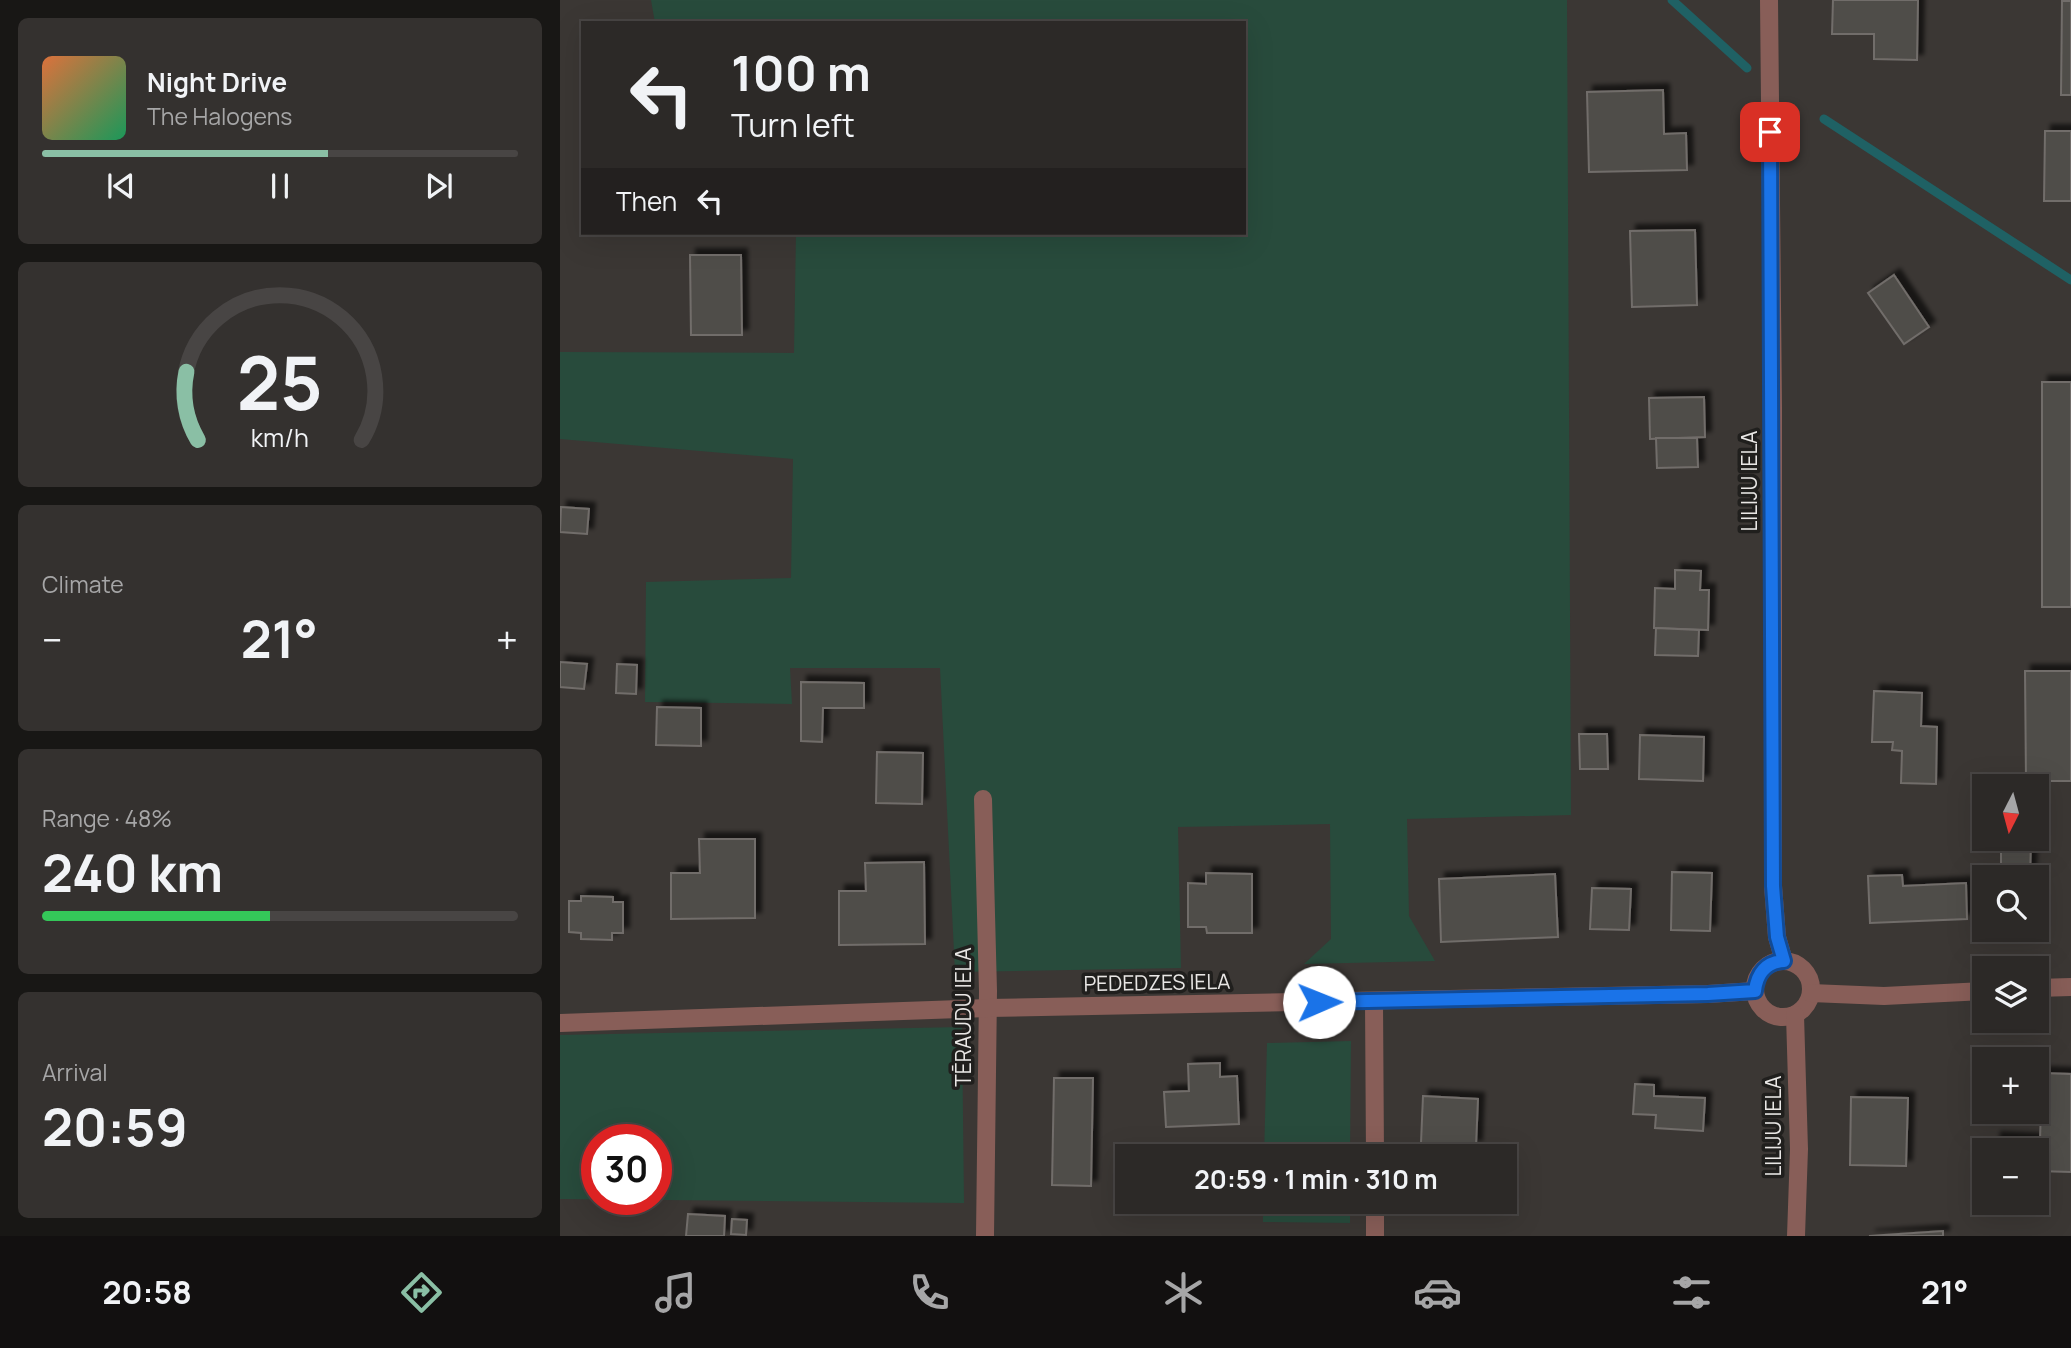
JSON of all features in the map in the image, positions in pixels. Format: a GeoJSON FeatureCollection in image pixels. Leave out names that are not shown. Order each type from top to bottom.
{"type":"FeatureCollection","features":[{"type":"Feature","properties":{"kind":"street","name":"LILIJU IELA"},"geometry":{"type":"LineString","coordinates":[[1769,0],[1773,408],[1773,886],[1777,937],[1784,961]]}},
{"type":"Feature","properties":{"kind":"street","name":"TĒRAUDU IELA"},"geometry":{"type":"LineString","coordinates":[[983,799],[988,1008],[985,1236]]}},
{"type":"Feature","properties":{"kind":"street"},"geometry":{"type":"LineString","coordinates":[[1784,961],[1793,962],[1808,974],[1811,993],[1806,1006],[1795,1015],[1778,1017],[1762,1008],[1755,991],[1760,973],[1775,962],[1784,961]]}},
{"type":"Feature","properties":{"kind":"street"},"geometry":{"type":"LineString","coordinates":[[2049,987],[2071,986]]}},
{"type":"Feature","properties":{"kind":"street","name":"PEDEDZES IELA"},"geometry":{"type":"LineString","coordinates":[[560,1023],[988,1008],[1374,1002],[1755,991]]}},
{"type":"Feature","properties":{"kind":"street"},"geometry":{"type":"LineString","coordinates":[[1811,993],[1884,996],[1972,992]]}},
{"type":"Feature","properties":{"kind":"street"},"geometry":{"type":"LineString","coordinates":[[1374,1002],[1374,1144]]}},
{"type":"Feature","properties":{"kind":"street","name":"LILIJU IELA"},"geometry":{"type":"LineString","coordinates":[[1795,1015],[1799,1149],[1796,1236]]}},
{"type":"Feature","properties":{"kind":"street"},"geometry":{"type":"LineString","coordinates":[[1375,1214],[1375,1236]]}},
{"type":"Feature","properties":{"kind":"green space"},"geometry":{"type":"Polygon","coordinates":[[[651,0],[1567,0],[1571,815],[1407,819],[1409,916],[1435,961],[1304,964],[1331,939],[1330,824],[1178,827],[1181,968],[955,972],[940,668],[790,668],[792,704],[645,702],[646,582],[791,578],[793,459],[560,439],[560,352],[794,353],[796,235],[1246,235],[1246,21],[655,21],[651,0]]]}},
{"type":"Feature","properties":{"kind":"green space"},"geometry":{"type":"Polygon","coordinates":[[[962,1027],[964,1203],[672,1200],[672,1124],[581,1124],[581,1199],[560,1199],[560,1035],[962,1027]]]}},
{"type":"Feature","properties":{"kind":"green space"},"geometry":{"type":"Polygon","coordinates":[[[1351,1041],[1350,1144],[1264,1144],[1267,1043],[1351,1041]]]}},
{"type":"Feature","properties":{"kind":"green space"},"geometry":{"type":"Polygon","coordinates":[[[1263,1214],[1350,1214],[1350,1223],[1263,1222],[1263,1214]]]}},
{"type":"Feature","properties":{"kind":"building"},"geometry":{"type":"Polygon","coordinates":[[[1833,0],[1918,0],[1917,60],[1874,59],[1874,34],[1832,34],[1833,0]]]}},
{"type":"Feature","properties":{"kind":"building"},"geometry":{"type":"Polygon","coordinates":[[[2062,1],[2071,1],[2071,95],[2061,95],[2062,1]]]}},
{"type":"Feature","properties":{"kind":"building"},"geometry":{"type":"Polygon","coordinates":[[[1663,90],[1664,134],[1686,133],[1687,170],[1589,172],[1587,92],[1663,90]]]}},
{"type":"Feature","properties":{"kind":"building"},"geometry":{"type":"Polygon","coordinates":[[[2045,131],[2071,131],[2071,201],[2044,201],[2045,131]]]}},
{"type":"Feature","properties":{"kind":"building"},"geometry":{"type":"Polygon","coordinates":[[[1695,230],[1697,305],[1632,307],[1630,231],[1695,230]]]}},
{"type":"Feature","properties":{"kind":"building"},"geometry":{"type":"Polygon","coordinates":[[[690,255],[741,255],[742,335],[691,335],[690,255]]]}},
{"type":"Feature","properties":{"kind":"building"},"geometry":{"type":"Polygon","coordinates":[[[1894,275],[1929,327],[1904,344],[1868,293],[1894,275]]]}},
{"type":"Feature","properties":{"kind":"building"},"geometry":{"type":"Polygon","coordinates":[[[2042,382],[2071,382],[2071,607],[2042,607],[2042,382]]]}},
{"type":"Feature","properties":{"kind":"building"},"geometry":{"type":"Polygon","coordinates":[[[1704,397],[1705,437],[1650,439],[1649,398],[1704,397]]]}},
{"type":"Feature","properties":{"kind":"building"},"geometry":{"type":"Polygon","coordinates":[[[1656,438],[1697,438],[1698,467],[1657,468],[1656,438]]]}},
{"type":"Feature","properties":{"kind":"building"},"geometry":{"type":"Polygon","coordinates":[[[561,507],[589,509],[587,534],[560,532],[561,507]]]}},
{"type":"Feature","properties":{"kind":"building"},"geometry":{"type":"Polygon","coordinates":[[[1675,570],[1701,571],[1700,590],[1709,590],[1708,630],[1654,628],[1655,588],[1675,589],[1675,570]]]}},
{"type":"Feature","properties":{"kind":"building"},"geometry":{"type":"Polygon","coordinates":[[[1656,628],[1699,630],[1698,656],[1655,655],[1656,628]]]}},
{"type":"Feature","properties":{"kind":"building"},"geometry":{"type":"Polygon","coordinates":[[[560,662],[587,664],[584,689],[560,687],[560,662]]]}},
{"type":"Feature","properties":{"kind":"building"},"geometry":{"type":"Polygon","coordinates":[[[617,664],[637,665],[636,694],[616,693],[617,664]]]}},
{"type":"Feature","properties":{"kind":"building"},"geometry":{"type":"Polygon","coordinates":[[[2025,671],[2071,671],[2071,781],[2049,781],[2049,774],[2026,774],[2025,671]]]}},
{"type":"Feature","properties":{"kind":"building"},"geometry":{"type":"Polygon","coordinates":[[[801,682],[864,683],[864,708],[823,708],[822,742],[801,741],[801,682]]]}},
{"type":"Feature","properties":{"kind":"building"},"geometry":{"type":"Polygon","coordinates":[[[1874,691],[1922,693],[1921,726],[1937,727],[1936,784],[1901,783],[1902,751],[1892,750],[1893,742],[1872,742],[1874,691]]]}},
{"type":"Feature","properties":{"kind":"building"},"geometry":{"type":"Polygon","coordinates":[[[657,707],[701,708],[701,746],[656,745],[657,707]]]}},
{"type":"Feature","properties":{"kind":"building"},"geometry":{"type":"Polygon","coordinates":[[[1579,734],[1607,734],[1608,769],[1580,769],[1579,734]]]}},
{"type":"Feature","properties":{"kind":"building"},"geometry":{"type":"Polygon","coordinates":[[[1640,735],[1704,737],[1703,781],[1639,779],[1640,735]]]}},
{"type":"Feature","properties":{"kind":"building"},"geometry":{"type":"Polygon","coordinates":[[[877,752],[923,753],[922,804],[876,803],[877,752]]]}},
{"type":"Feature","properties":{"kind":"building"},"geometry":{"type":"Polygon","coordinates":[[[699,839],[755,839],[755,918],[671,919],[671,873],[700,873],[699,839]]]}},
{"type":"Feature","properties":{"kind":"building"},"geometry":{"type":"Polygon","coordinates":[[[2001,851],[2031,851],[2030,865],[2001,865],[2001,851]]]}},
{"type":"Feature","properties":{"kind":"building"},"geometry":{"type":"Polygon","coordinates":[[[924,862],[925,944],[839,945],[839,891],[866,891],[865,863],[924,862]]]}},
{"type":"Feature","properties":{"kind":"building"},"geometry":{"type":"Polygon","coordinates":[[[1672,872],[1712,873],[1710,931],[1671,930],[1672,872]]]}},
{"type":"Feature","properties":{"kind":"building"},"geometry":{"type":"Polygon","coordinates":[[[1206,873],[1252,874],[1252,933],[1207,933],[1206,927],[1188,927],[1188,883],[1206,884],[1206,873]]]}},
{"type":"Feature","properties":{"kind":"building"},"geometry":{"type":"Polygon","coordinates":[[[1555,874],[1558,937],[1441,942],[1439,879],[1555,874]]]}},
{"type":"Feature","properties":{"kind":"building"},"geometry":{"type":"Polygon","coordinates":[[[1902,875],[1903,886],[1966,883],[1967,919],[1870,923],[1868,876],[1902,875]]]}},
{"type":"Feature","properties":{"kind":"building"},"geometry":{"type":"Polygon","coordinates":[[[1592,888],[1631,889],[1629,930],[1590,929],[1592,888]]]}},
{"type":"Feature","properties":{"kind":"building"},"geometry":{"type":"Polygon","coordinates":[[[581,896],[613,897],[613,902],[623,902],[623,933],[612,933],[612,940],[581,939],[581,933],[569,932],[569,901],[581,901],[581,896]]]}},
{"type":"Feature","properties":{"kind":"building"},"geometry":{"type":"Polygon","coordinates":[[[1220,1063],[1220,1077],[1237,1076],[1239,1124],[1166,1127],[1164,1092],[1189,1091],[1188,1064],[1220,1063]]]}},
{"type":"Feature","properties":{"kind":"building"},"geometry":{"type":"Polygon","coordinates":[[[2049,1073],[2071,1074],[2071,1172],[2049,1171],[2049,1138],[2040,1138],[2040,1124],[2049,1124],[2049,1073]]]}},
{"type":"Feature","properties":{"kind":"building"},"geometry":{"type":"Polygon","coordinates":[[[1054,1078],[1093,1078],[1091,1186],[1052,1185],[1054,1078]]]}},
{"type":"Feature","properties":{"kind":"building"},"geometry":{"type":"Polygon","coordinates":[[[1635,1084],[1654,1085],[1654,1096],[1705,1098],[1703,1131],[1655,1128],[1656,1115],[1633,1114],[1635,1084]]]}},
{"type":"Feature","properties":{"kind":"building"},"geometry":{"type":"Polygon","coordinates":[[[1423,1096],[1478,1099],[1476,1144],[1421,1143],[1423,1096]]]}},
{"type":"Feature","properties":{"kind":"building"},"geometry":{"type":"Polygon","coordinates":[[[1851,1097],[1908,1098],[1906,1166],[1850,1165],[1851,1097]]]}},
{"type":"Feature","properties":{"kind":"building"},"geometry":{"type":"Polygon","coordinates":[[[688,1214],[725,1216],[724,1236],[686,1236],[688,1214]]]}},
{"type":"Feature","properties":{"kind":"building"},"geometry":{"type":"Polygon","coordinates":[[[732,1219],[747,1220],[746,1235],[731,1234],[732,1219]]]}},
{"type":"Feature","properties":{"kind":"building"},"geometry":{"type":"Polygon","coordinates":[[[1943,1231],[1943,1236],[1869,1236],[1943,1231]]]}},
{"type":"Feature","properties":{"kind":"waterway"},"geometry":{"type":"LineString","coordinates":[[1672,0],[1747,68]]}},
{"type":"Feature","properties":{"kind":"waterway"},"geometry":{"type":"LineString","coordinates":[[1824,119],[2071,280]]}},
{"type":"Feature","properties":{"kind":"route"},"geometry":{"type":"LineString","coordinates":[[1319,1002],[1755,991],[1756,981],[1766,966],[1784,961],[1777,937],[1773,886],[1770,132]]}}]}
